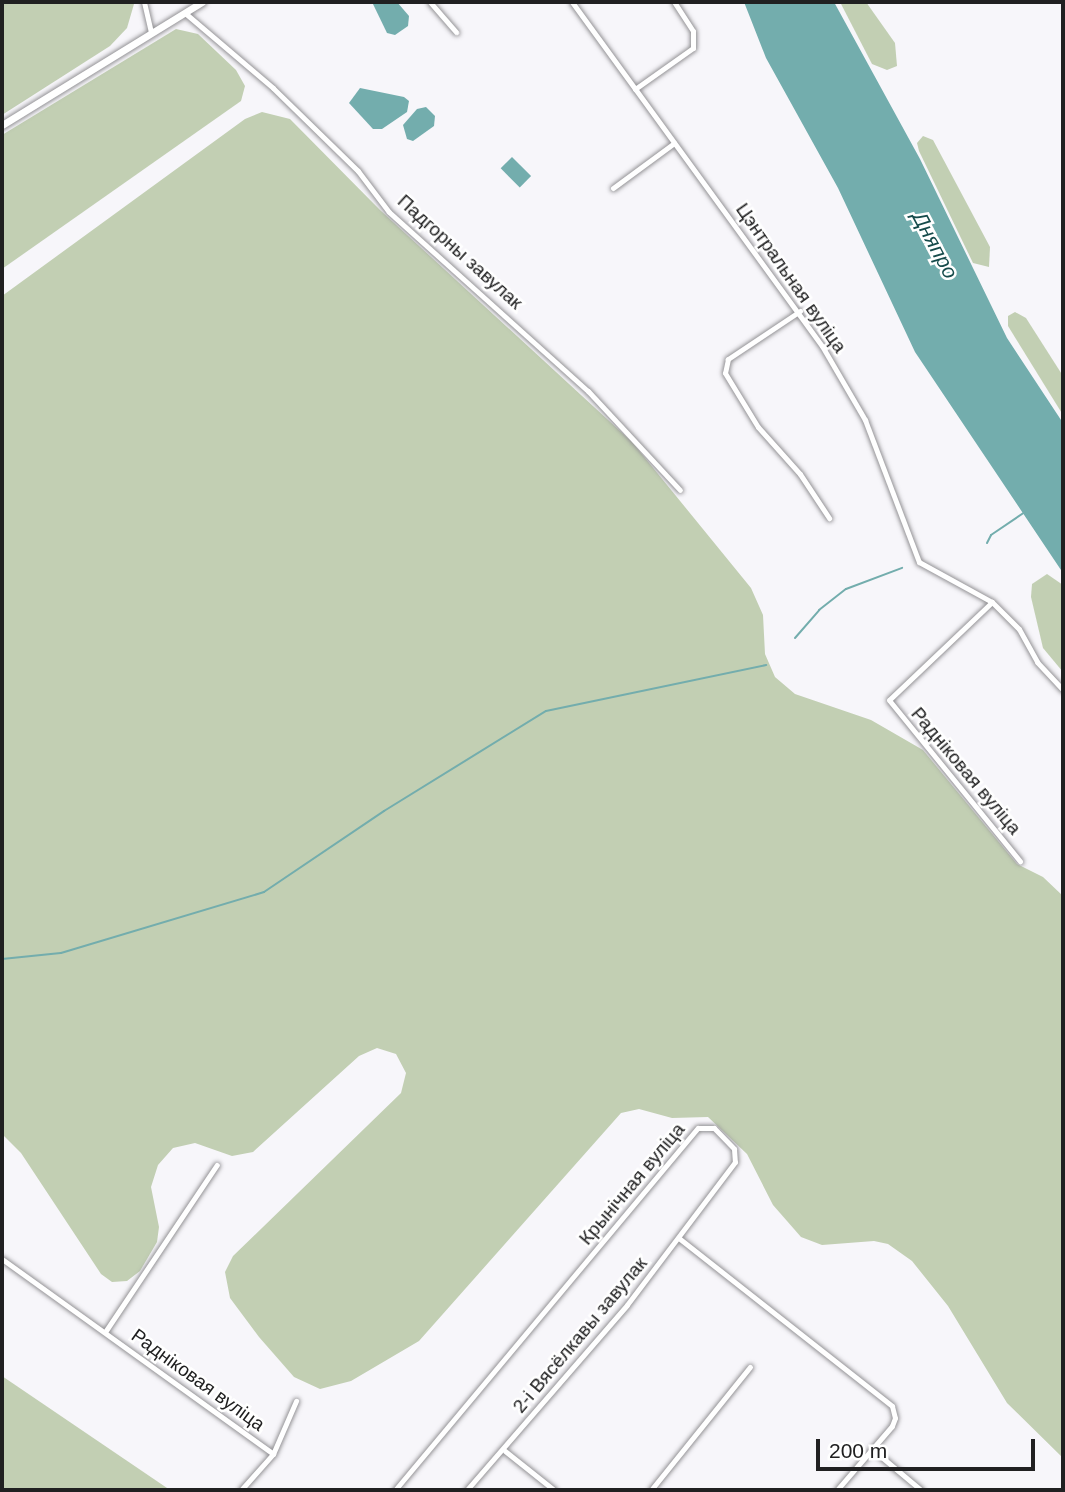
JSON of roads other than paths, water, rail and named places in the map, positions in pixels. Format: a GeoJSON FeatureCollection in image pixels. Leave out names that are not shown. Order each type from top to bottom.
{"type":"FeatureCollection","features":[{"type":"Feature","properties":{"kind":"street"},"geometry":{"type":"LineString","coordinates":[[144,2],[151,33]]}},
{"type":"Feature","properties":{"kind":"street"},"geometry":{"type":"LineString","coordinates":[[2,125],[202,2]]}},
{"type":"Feature","properties":{"kind":"street"},"geometry":{"type":"LineString","coordinates":[[430,2],[456,32]]}},
{"type":"Feature","properties":{"kind":"street","name":"Цэнтральная вуліца"},"geometry":{"type":"LineString","coordinates":[[572,2],[800,311],[865,421],[914,554],[929,569],[992,602]]}},
{"type":"Feature","properties":{"kind":"street"},"geometry":{"type":"LineString","coordinates":[[635,89],[694,48],[693,31],[674,2]]}},
{"type":"Feature","properties":{"kind":"street","name":"Падгорны завулак"},"geometry":{"type":"LineString","coordinates":[[185,13],[274,88],[358,171],[389,212],[588,391],[680,490]]}},
{"type":"Feature","properties":{"kind":"street"},"geometry":{"type":"LineString","coordinates":[[613,188],[674,143]]}},
{"type":"Feature","properties":{"kind":"street"},"geometry":{"type":"LineString","coordinates":[[800,311],[727,359],[724,373],[758,427],[800,474],[829,518]]}},
{"type":"Feature","properties":{"kind":"street"},"geometry":{"type":"LineString","coordinates":[[992,602],[1019,629],[1037,662],[1063,690]]}},
{"type":"Feature","properties":{"kind":"street","name":"Радніковая вуліца"},"geometry":{"type":"LineString","coordinates":[[992,602],[889,700],[1020,861]]}},
{"type":"Feature","properties":{"kind":"street","name":"Крынічная вуліца"},"geometry":{"type":"LineString","coordinates":[[395,1490],[698,1128],[714,1128],[734,1149],[735,1162],[680,1239]]}},
{"type":"Feature","properties":{"kind":"street","name":"Радніковая вуліца"},"geometry":{"type":"LineString","coordinates":[[105,1332],[217,1165]]}},
{"type":"Feature","properties":{"kind":"street"},"geometry":{"type":"LineString","coordinates":[[680,1239],[892,1406],[895,1418],[872,1450],[837,1490]]}},
{"type":"Feature","properties":{"kind":"street","name":"2-і Вясёлкавы завулак"},"geometry":{"type":"LineString","coordinates":[[467,1490],[505,1451],[680,1239]]}},
{"type":"Feature","properties":{"kind":"street","name":"Радніковая вуліца"},"geometry":{"type":"LineString","coordinates":[[2,1259],[273,1454]]}},
{"type":"Feature","properties":{"kind":"street"},"geometry":{"type":"LineString","coordinates":[[651,1490],[750,1367]]}},
{"type":"Feature","properties":{"kind":"street"},"geometry":{"type":"LineString","coordinates":[[241,1490],[273,1454],[296,1401]]}},
{"type":"Feature","properties":{"kind":"street"},"geometry":{"type":"LineString","coordinates":[[872,1450],[921,1490]]}},
{"type":"Feature","properties":{"kind":"street"},"geometry":{"type":"LineString","coordinates":[[505,1451],[554,1490]]}},
{"type":"Feature","properties":{"kind":"water"},"geometry":{"type":"Polygon","coordinates":[[[372,2],[397,2],[409,16],[408,26],[395,35],[387,33],[372,2]]]}},
{"type":"Feature","properties":{"kind":"water","name":"Дняпро"},"geometry":{"type":"Polygon","coordinates":[[[744,2],[834,2],[920,159],[1007,338],[1063,423],[1063,573],[915,352],[838,188],[766,58],[744,2]]]}},
{"type":"Feature","properties":{"kind":"water"},"geometry":{"type":"Polygon","coordinates":[[[360,88],[404,97],[409,101],[407,112],[382,129],[373,129],[349,103],[360,88]]]}},
{"type":"Feature","properties":{"kind":"water"},"geometry":{"type":"Polygon","coordinates":[[[426,107],[435,116],[434,126],[413,141],[407,139],[403,125],[417,109],[426,107]]]}},
{"type":"Feature","properties":{"kind":"water"},"geometry":{"type":"Polygon","coordinates":[[[512,157],[531,176],[520,187],[501,168],[512,157]]]}},
{"type":"Feature","properties":{"kind":"waterway"},"geometry":{"type":"LineString","coordinates":[[987,543],[991,535],[1025,512]]}},
{"type":"Feature","properties":{"kind":"waterway"},"geometry":{"type":"LineString","coordinates":[[795,638],[819,610],[846,589],[902,568]]}},
{"type":"Feature","properties":{"kind":"waterway"},"geometry":{"type":"LineString","coordinates":[[2,959],[61,953],[264,892],[384,811],[546,711],[766,665]]}}]}
